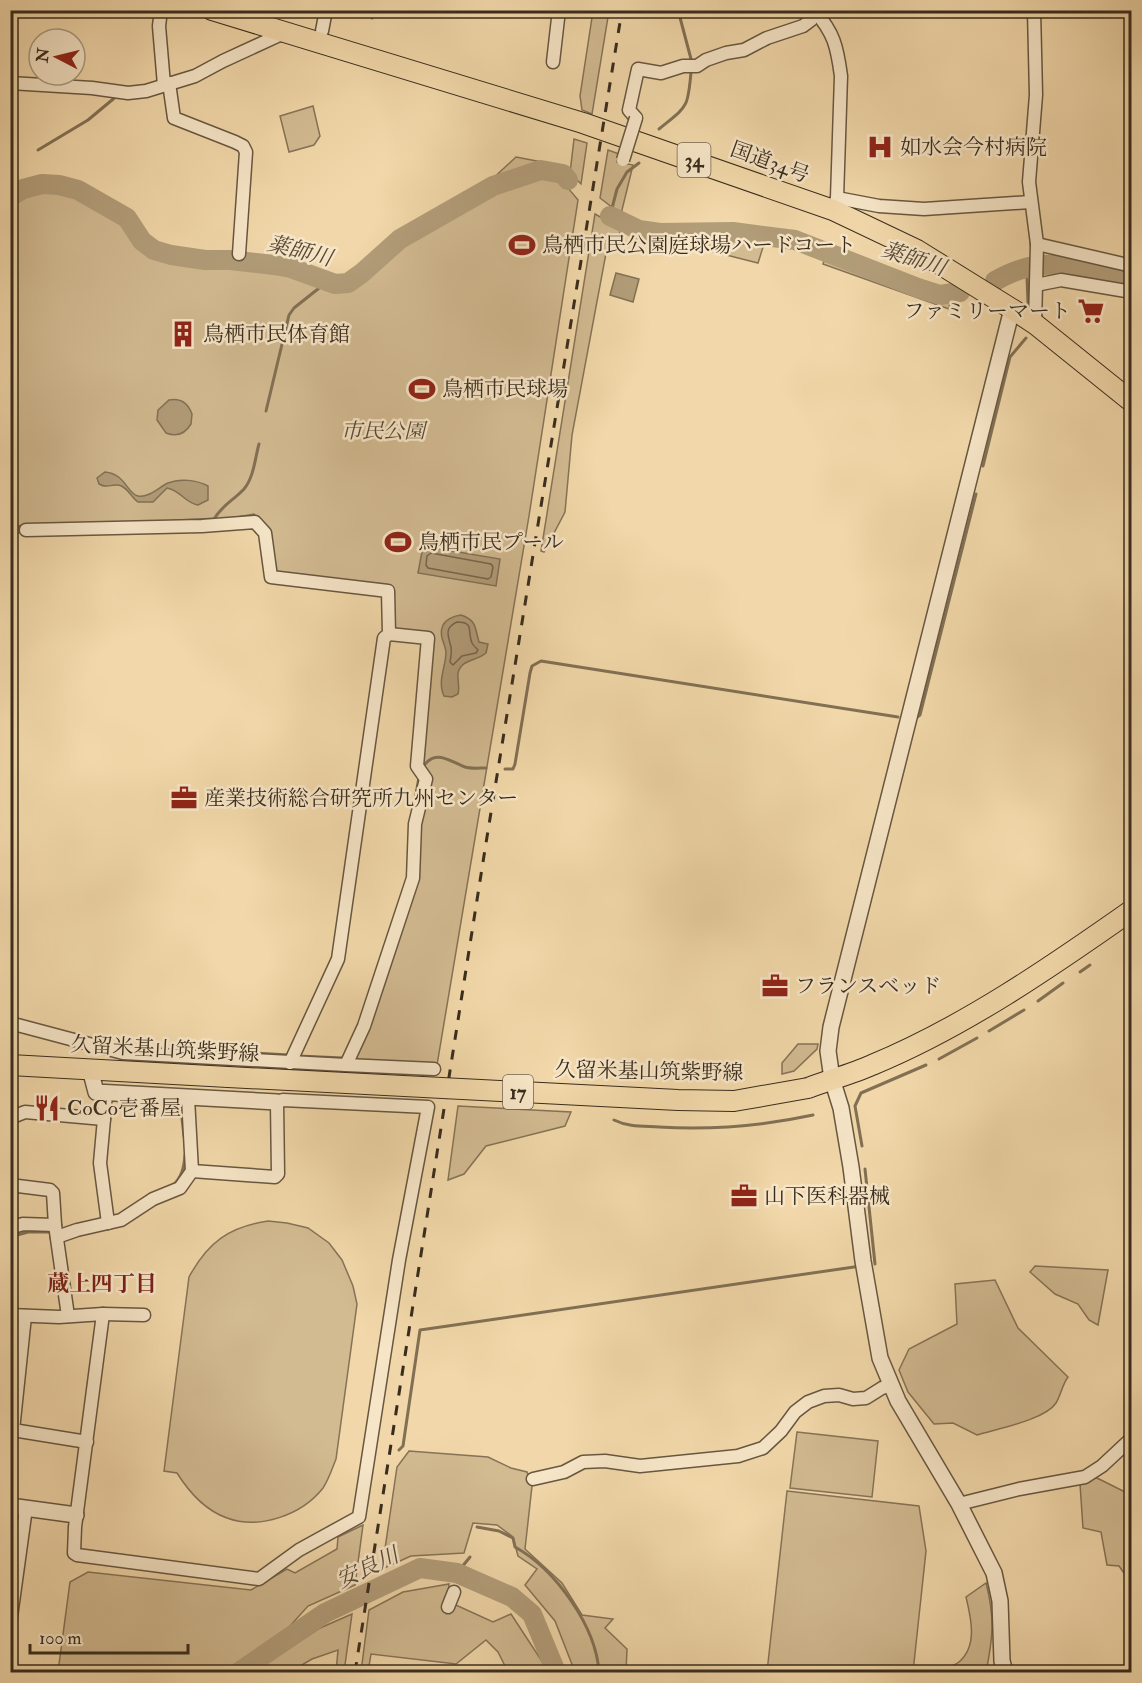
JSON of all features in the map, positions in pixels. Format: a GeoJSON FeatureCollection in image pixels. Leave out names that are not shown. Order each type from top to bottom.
{"type":"FeatureCollection","features":[{"type":"Feature","properties":{"kind":"main road","name":"国道34号"},"geometry":{"type":"LineString","coordinates":[[212,10],[583,123],[835,204],[917,250],[1035,324],[1131,402]]}},
{"type":"Feature","properties":{"kind":"main road","name":"久留米基山筑紫野線"},"geometry":{"type":"LineString","coordinates":[[10,1065],[734,1101],[808,1088],[871,1066],[950,1027],[1074,951],[1131,910]]}},
{"type":"Feature","properties":{"kind":"street"},"geometry":{"type":"LineString","coordinates":[[160,10],[159,26],[166,84],[174,118],[235,141],[243,146],[246,152],[239,254]]}},
{"type":"Feature","properties":{"kind":"street"},"geometry":{"type":"LineString","coordinates":[[322,31],[326,10]]}},
{"type":"Feature","properties":{"kind":"street"},"geometry":{"type":"LineString","coordinates":[[553,62],[559,10]]}},
{"type":"Feature","properties":{"kind":"street"},"geometry":{"type":"LineString","coordinates":[[1034,10],[1035,95],[1029,182],[1037,247],[1035,324]]}},
{"type":"Feature","properties":{"kind":"street"},"geometry":{"type":"LineString","coordinates":[[623,160],[636,118],[629,110],[638,69],[661,73],[682,66],[697,66],[726,53],[744,51],[767,38],[803,26],[817,11],[831,30],[841,76],[835,204],[924,209],[1030,202]]}},
{"type":"Feature","properties":{"kind":"street"},"geometry":{"type":"LineString","coordinates":[[10,83],[81,87],[128,93],[205,72],[223,61],[286,32]]}},
{"type":"Feature","properties":{"kind":"street"},"geometry":{"type":"LineString","coordinates":[[1037,247],[1131,266]]}},
{"type":"Feature","properties":{"kind":"street"},"geometry":{"type":"LineString","coordinates":[[1036,285],[1061,280],[1131,292]]}},
{"type":"Feature","properties":{"kind":"street"},"geometry":{"type":"LineString","coordinates":[[1005,1672],[1002,1661],[1000,1601],[994,1573],[959,1504],[898,1401],[880,1358],[863,1261],[841,1108],[832,1079],[828,1051],[831,1027],[1012,309]]}},
{"type":"Feature","properties":{"kind":"street"},"geometry":{"type":"LineString","coordinates":[[26,530],[202,526],[255,522],[265,533],[271,577],[388,591],[389,634]]}},
{"type":"Feature","properties":{"kind":"street"},"geometry":{"type":"LineString","coordinates":[[290,1063],[338,958],[384,638],[389,634],[428,638],[417,766],[426,779],[415,824],[413,878],[364,1026],[346,1065]]}},
{"type":"Feature","properties":{"kind":"street"},"geometry":{"type":"LineString","coordinates":[[10,1023],[123,1053],[434,1070]]}},
{"type":"Feature","properties":{"kind":"street"},"geometry":{"type":"LineString","coordinates":[[111,1070],[114,1050]]}},
{"type":"Feature","properties":{"kind":"street"},"geometry":{"type":"LineString","coordinates":[[90,1069],[96,1092],[106,1094],[428,1107],[399,1260],[359,1517],[299,1550],[259,1578],[74,1553],[76,1515],[103,1314]]}},
{"type":"Feature","properties":{"kind":"street"},"geometry":{"type":"LineString","coordinates":[[106,1094],[100,1163],[107,1219]]}},
{"type":"Feature","properties":{"kind":"street"},"geometry":{"type":"LineString","coordinates":[[10,1228],[22,1224],[56,1231],[107,1219],[122,1220],[153,1199],[180,1188],[192,1172],[188,1098]]}},
{"type":"Feature","properties":{"kind":"street"},"geometry":{"type":"LineString","coordinates":[[192,1172],[275,1177],[279,1174],[277,1102]]}},
{"type":"Feature","properties":{"kind":"street"},"geometry":{"type":"LineString","coordinates":[[10,1118],[25,1112],[104,1119]]}},
{"type":"Feature","properties":{"kind":"street"},"geometry":{"type":"LineString","coordinates":[[10,1185],[50,1190],[53,1193],[68,1316]]}},
{"type":"Feature","properties":{"kind":"street"},"geometry":{"type":"LineString","coordinates":[[10,1315],[144,1315]]}},
{"type":"Feature","properties":{"kind":"street"},"geometry":{"type":"LineString","coordinates":[[26,1316],[13,1430],[87,1442]]}},
{"type":"Feature","properties":{"kind":"street"},"geometry":{"type":"LineString","coordinates":[[533,1479],[549,1476],[582,1462],[605,1461],[640,1466],[738,1456],[763,1448],[781,1431],[795,1412],[808,1402],[824,1396],[866,1398],[892,1385]]}},
{"type":"Feature","properties":{"kind":"street"},"geometry":{"type":"LineString","coordinates":[[959,1504],[1019,1489],[1085,1477],[1102,1466],[1131,1438]]}},
{"type":"Feature","properties":{"kind":"street"},"geometry":{"type":"LineString","coordinates":[[10,1624],[18,1507],[76,1515]]}},
{"type":"Feature","properties":{"kind":"street"},"geometry":{"type":"LineString","coordinates":[[448,1607],[454,1592]]}},
{"type":"Feature","properties":{"kind":"green space"},"geometry":{"type":"Polygon","coordinates":[[[593,11],[609,11],[592,114],[582,110],[580,96],[593,11]]]}},
{"type":"Feature","properties":{"kind":"green space"},"geometry":{"type":"Polygon","coordinates":[[[313,106],[320,136],[314,145],[289,152],[280,116],[313,106]]]}},
{"type":"Feature","properties":{"kind":"green space"},"geometry":{"type":"Polygon","coordinates":[[[574,139],[587,143],[581,184],[570,173],[574,139]]]}},
{"type":"Feature","properties":{"kind":"green space"},"geometry":{"type":"Polygon","coordinates":[[[608,150],[619,154],[617,162],[633,165],[621,214],[600,198],[608,150]]]}},
{"type":"Feature","properties":{"kind":"green space"},"geometry":{"type":"Polygon","coordinates":[[[516,157],[542,162],[489,182],[516,157]]]}},
{"type":"Feature","properties":{"kind":"green space","name":"市民公園"},"geometry":{"type":"Polygon","coordinates":[[[540,175],[562,183],[578,200],[529,516],[437,1065],[351,1062],[417,878],[416,836],[429,778],[420,762],[431,635],[394,632],[392,589],[282,576],[274,571],[269,530],[254,514],[202,523],[11,532],[11,202],[50,187],[61,187],[76,191],[119,219],[141,249],[156,256],[206,263],[262,267],[290,272],[337,287],[351,285],[407,241],[486,195],[540,175]]]}},
{"type":"Feature","properties":{"kind":"green space"},"geometry":{"type":"Polygon","coordinates":[[[595,214],[620,228],[619,251],[607,248],[572,435],[565,512],[544,552],[541,551],[595,214]]]}},
{"type":"Feature","properties":{"kind":"green space"},"geometry":{"type":"Polygon","coordinates":[[[726,237],[765,241],[758,263],[663,239],[726,237]]]}},
{"type":"Feature","properties":{"kind":"green space"},"geometry":{"type":"Polygon","coordinates":[[[825,258],[917,294],[950,302],[949,309],[823,264],[825,258]]]}},
{"type":"Feature","properties":{"kind":"green space"},"geometry":{"type":"Polygon","coordinates":[[[798,1044],[818,1044],[817,1049],[794,1071],[782,1074],[782,1063],[798,1044]]]}},
{"type":"Feature","properties":{"kind":"green space"},"geometry":{"type":"Polygon","coordinates":[[[458,1106],[571,1112],[565,1126],[486,1146],[464,1174],[448,1180],[458,1106]]]}},
{"type":"Feature","properties":{"kind":"green space"},"geometry":{"type":"Polygon","coordinates":[[[268,1221],[308,1228],[329,1243],[342,1260],[353,1286],[357,1304],[336,1459],[325,1485],[314,1498],[292,1513],[266,1521],[239,1521],[211,1510],[192,1493],[177,1473],[164,1471],[189,1277],[204,1254],[221,1238],[242,1227],[268,1221]]]}},
{"type":"Feature","properties":{"kind":"green space"},"geometry":{"type":"Polygon","coordinates":[[[1035,1266],[1108,1270],[1098,1325],[1089,1320],[1078,1304],[1055,1294],[1030,1272],[1035,1266]]]}},
{"type":"Feature","properties":{"kind":"green space"},"geometry":{"type":"Polygon","coordinates":[[[995,1280],[1018,1328],[1068,1377],[1056,1403],[1050,1409],[1020,1423],[977,1435],[953,1423],[934,1424],[908,1392],[899,1370],[909,1349],[957,1324],[955,1284],[995,1280]]]}},
{"type":"Feature","properties":{"kind":"green space"},"geometry":{"type":"Polygon","coordinates":[[[797,1432],[878,1441],[872,1497],[790,1488],[797,1432]]]}},
{"type":"Feature","properties":{"kind":"green space"},"geometry":{"type":"Polygon","coordinates":[[[409,1451],[488,1457],[511,1468],[527,1472],[532,1486],[525,1549],[562,1583],[582,1615],[613,1619],[605,1628],[627,1649],[626,1672],[575,1672],[555,1621],[525,1585],[537,1569],[518,1556],[513,1537],[497,1525],[473,1523],[464,1553],[411,1556],[382,1569],[397,1467],[409,1451]]]}},
{"type":"Feature","properties":{"kind":"green space"},"geometry":{"type":"Polygon","coordinates":[[[1095,1477],[1125,1492],[1131,1492],[1131,1579],[1129,1580],[1119,1566],[1107,1565],[1101,1532],[1083,1528],[1080,1484],[1095,1477]]]}},
{"type":"Feature","properties":{"kind":"green space"},"geometry":{"type":"Polygon","coordinates":[[[787,1491],[919,1506],[926,1551],[913,1672],[767,1672],[787,1491]]]}},
{"type":"Feature","properties":{"kind":"green space"},"geometry":{"type":"Polygon","coordinates":[[[363,1525],[355,1585],[308,1606],[290,1626],[224,1672],[58,1672],[70,1582],[88,1572],[251,1590],[287,1569],[295,1573],[337,1549],[338,1537],[363,1525]]]}},
{"type":"Feature","properties":{"kind":"green space"},"geometry":{"type":"Polygon","coordinates":[[[986,1583],[991,1606],[992,1628],[986,1672],[932,1672],[956,1664],[965,1655],[969,1648],[972,1631],[966,1597],[986,1583]]]}},
{"type":"Feature","properties":{"kind":"green space"},"geometry":{"type":"Polygon","coordinates":[[[449,1584],[447,1601],[493,1622],[511,1614],[549,1672],[508,1672],[498,1652],[486,1640],[456,1664],[371,1654],[368,1672],[361,1672],[369,1610],[403,1592],[449,1584]]]}},
{"type":"Feature","properties":{"kind":"green space"},"geometry":{"type":"Polygon","coordinates":[[[352,1614],[344,1672],[336,1672],[338,1650],[312,1659],[290,1672],[254,1672],[320,1628],[352,1614]]]}},
{"type":"Feature","properties":{"kind":"water"},"geometry":{"type":"Polygon","coordinates":[[[616,273],[639,279],[633,302],[610,295],[616,273]]]}},
{"type":"Feature","properties":{"kind":"water"},"geometry":{"type":"Polygon","coordinates":[[[169,400],[183,402],[192,414],[191,424],[180,434],[166,433],[157,420],[158,410],[169,400]]]}},
{"type":"Feature","properties":{"kind":"water"},"geometry":{"type":"Polygon","coordinates":[[[105,472],[117,476],[131,492],[138,496],[150,494],[173,481],[199,482],[208,486],[208,500],[198,505],[193,504],[176,491],[167,488],[153,502],[138,502],[121,486],[99,484],[97,478],[105,472]]]}},
{"type":"Feature","properties":{"kind":"water"},"geometry":{"type":"Polygon","coordinates":[[[423,546],[500,559],[496,586],[418,573],[423,546]]]}},
{"type":"Feature","properties":{"kind":"water"},"geometry":{"type":"Polygon","coordinates":[[[461,615],[473,622],[479,642],[488,644],[486,653],[460,668],[458,694],[452,697],[444,696],[441,685],[446,652],[441,631],[443,625],[452,617],[461,615]]]}},
{"type":"Feature","properties":{"kind":"waterway"},"geometry":{"type":"LineString","coordinates":[[372,10],[372,18]]}},
{"type":"Feature","properties":{"kind":"waterway"},"geometry":{"type":"LineString","coordinates":[[678,10],[691,59]]}},
{"type":"Feature","properties":{"kind":"waterway"},"geometry":{"type":"LineString","coordinates":[[659,129],[684,106],[689,93],[691,72]]}},
{"type":"Feature","properties":{"kind":"waterway"},"geometry":{"type":"LineString","coordinates":[[38,150],[88,120],[118,95]]}},
{"type":"Feature","properties":{"kind":"waterway"},"geometry":{"type":"LineString","coordinates":[[610,216],[617,189],[627,172],[639,163]]}},
{"type":"Feature","properties":{"kind":"waterway","name":"薬師川"},"geometry":{"type":"LineString","coordinates":[[10,197],[23,189],[42,184],[59,185],[78,190],[127,218],[142,241],[154,250],[205,260],[230,260],[291,268],[335,284],[348,283],[400,239],[493,186],[541,170],[563,174],[568,180]]}},
{"type":"Feature","properties":{"kind":"waterway","name":"薬師川"},"geometry":{"type":"LineString","coordinates":[[610,216],[639,230],[660,233],[733,232],[795,240],[940,295],[960,292]]}},
{"type":"Feature","properties":{"kind":"waterway","name":"薬師川"},"geometry":{"type":"LineString","coordinates":[[995,281],[1031,266],[1047,265],[1078,268],[1132,280]]}},
{"type":"Feature","properties":{"kind":"waterway"},"geometry":{"type":"LineString","coordinates":[[1028,303],[1029,266]]}},
{"type":"Feature","properties":{"kind":"waterway"},"geometry":{"type":"LineString","coordinates":[[266,411],[289,315],[294,308],[328,281]]}},
{"type":"Feature","properties":{"kind":"waterway"},"geometry":{"type":"LineString","coordinates":[[983,466],[1010,357],[1026,338]]}},
{"type":"Feature","properties":{"kind":"waterway"},"geometry":{"type":"LineString","coordinates":[[174,521],[214,519],[221,509],[244,489],[252,473],[259,444]]}},
{"type":"Feature","properties":{"kind":"waterway"},"geometry":{"type":"LineString","coordinates":[[916,718],[920,715],[976,494]]}},
{"type":"Feature","properties":{"kind":"waterway"},"geometry":{"type":"LineString","coordinates":[[10,527],[24,526]]}},
{"type":"Feature","properties":{"kind":"waterway"},"geometry":{"type":"LineString","coordinates":[[505,769],[513,769],[515,764],[530,673],[532,666],[541,661],[898,717]]}},
{"type":"Feature","properties":{"kind":"waterway"},"geometry":{"type":"LineString","coordinates":[[422,768],[427,762],[437,757],[448,759],[467,768],[486,768]]}},
{"type":"Feature","properties":{"kind":"waterway"},"geometry":{"type":"LineString","coordinates":[[415,800],[419,777]]}},
{"type":"Feature","properties":{"kind":"waterway"},"geometry":{"type":"LineString","coordinates":[[1127,939],[1132,936]]}},
{"type":"Feature","properties":{"kind":"waterway"},"geometry":{"type":"LineString","coordinates":[[1080,972],[1090,965]]}},
{"type":"Feature","properties":{"kind":"waterway"},"geometry":{"type":"LineString","coordinates":[[1038,1001],[1063,983]]}},
{"type":"Feature","properties":{"kind":"waterway"},"geometry":{"type":"LineString","coordinates":[[989,1031],[1024,1010]]}},
{"type":"Feature","properties":{"kind":"waterway"},"geometry":{"type":"LineString","coordinates":[[939,1059],[977,1038]]}},
{"type":"Feature","properties":{"kind":"waterway"},"geometry":{"type":"LineString","coordinates":[[198,1050],[289,1055]]}},
{"type":"Feature","properties":{"kind":"waterway"},"geometry":{"type":"LineString","coordinates":[[298,1056],[343,1058],[344,1056]]}},
{"type":"Feature","properties":{"kind":"waterway"},"geometry":{"type":"LineString","coordinates":[[862,1146],[855,1106],[861,1093],[926,1065]]}},
{"type":"Feature","properties":{"kind":"waterway"},"geometry":{"type":"LineString","coordinates":[[181,1109],[184,1136]]}},
{"type":"Feature","properties":{"kind":"waterway"},"geometry":{"type":"LineString","coordinates":[[614,1120],[636,1126],[698,1128],[775,1122],[813,1115]]}},
{"type":"Feature","properties":{"kind":"waterway"},"geometry":{"type":"LineString","coordinates":[[172,1186],[182,1172],[185,1155]]}},
{"type":"Feature","properties":{"kind":"waterway"},"geometry":{"type":"LineString","coordinates":[[865,1169],[875,1264]]}},
{"type":"Feature","properties":{"kind":"waterway"},"geometry":{"type":"LineString","coordinates":[[10,1237],[28,1232],[53,1232]]}},
{"type":"Feature","properties":{"kind":"waterway"},"geometry":{"type":"LineString","coordinates":[[399,1450],[403,1446],[420,1330],[854,1267]]}},
{"type":"Feature","properties":{"kind":"waterway"},"geometry":{"type":"LineString","coordinates":[[477,1527],[499,1531],[513,1538],[515,1547],[545,1569],[558,1584],[582,1618],[596,1654],[599,1672]]}},
{"type":"Feature","properties":{"kind":"waterway"},"geometry":{"type":"LineString","coordinates":[[457,1573],[470,1557]]}},
{"type":"Feature","properties":{"kind":"waterway","name":"安良川"},"geometry":{"type":"LineString","coordinates":[[239,1672],[325,1613],[420,1568],[457,1573],[512,1597],[532,1614],[556,1672]]}},
{"type":"Feature","properties":{"kind":"railway"},"geometry":{"type":"LineString","coordinates":[[355,1672],[486,843],[622,10]]}},
{"type":"Feature","properties":{"kind":"place","name":"如水会今村病院"},"geometry":{"type":"Point","coordinates":[880,147]}},
{"type":"Feature","properties":{"kind":"place","name":"鳥栖市民公園庭球場ハードコート"},"geometry":{"type":"Point","coordinates":[522,245]}},
{"type":"Feature","properties":{"kind":"place","name":"ファミリーマート"},"geometry":{"type":"Point","coordinates":[1091,311]}},
{"type":"Feature","properties":{"kind":"place","name":"鳥栖市民体育館"},"geometry":{"type":"Point","coordinates":[183,334]}},
{"type":"Feature","properties":{"kind":"place","name":"鳥栖市民球場"},"geometry":{"type":"Point","coordinates":[422,389]}},
{"type":"Feature","properties":{"kind":"place","name":"鳥栖市民プール"},"geometry":{"type":"Point","coordinates":[398,542]}},
{"type":"Feature","properties":{"kind":"place","name":"産業技術総合研究所九州センター"},"geometry":{"type":"Point","coordinates":[184,798]}},
{"type":"Feature","properties":{"kind":"place","name":"フランスベッド"},"geometry":{"type":"Point","coordinates":[775,986]}},
{"type":"Feature","properties":{"kind":"place","name":"CoCo壱番屋"},"geometry":{"type":"Point","coordinates":[47,1108]}},
{"type":"Feature","properties":{"kind":"place","name":"山下医科器械"},"geometry":{"type":"Point","coordinates":[744,1196]}},
{"type":"Feature","properties":{"kind":"district","name":"蔵上四丁目"},"geometry":{"type":"Point","coordinates":[102,1283]}}]}
